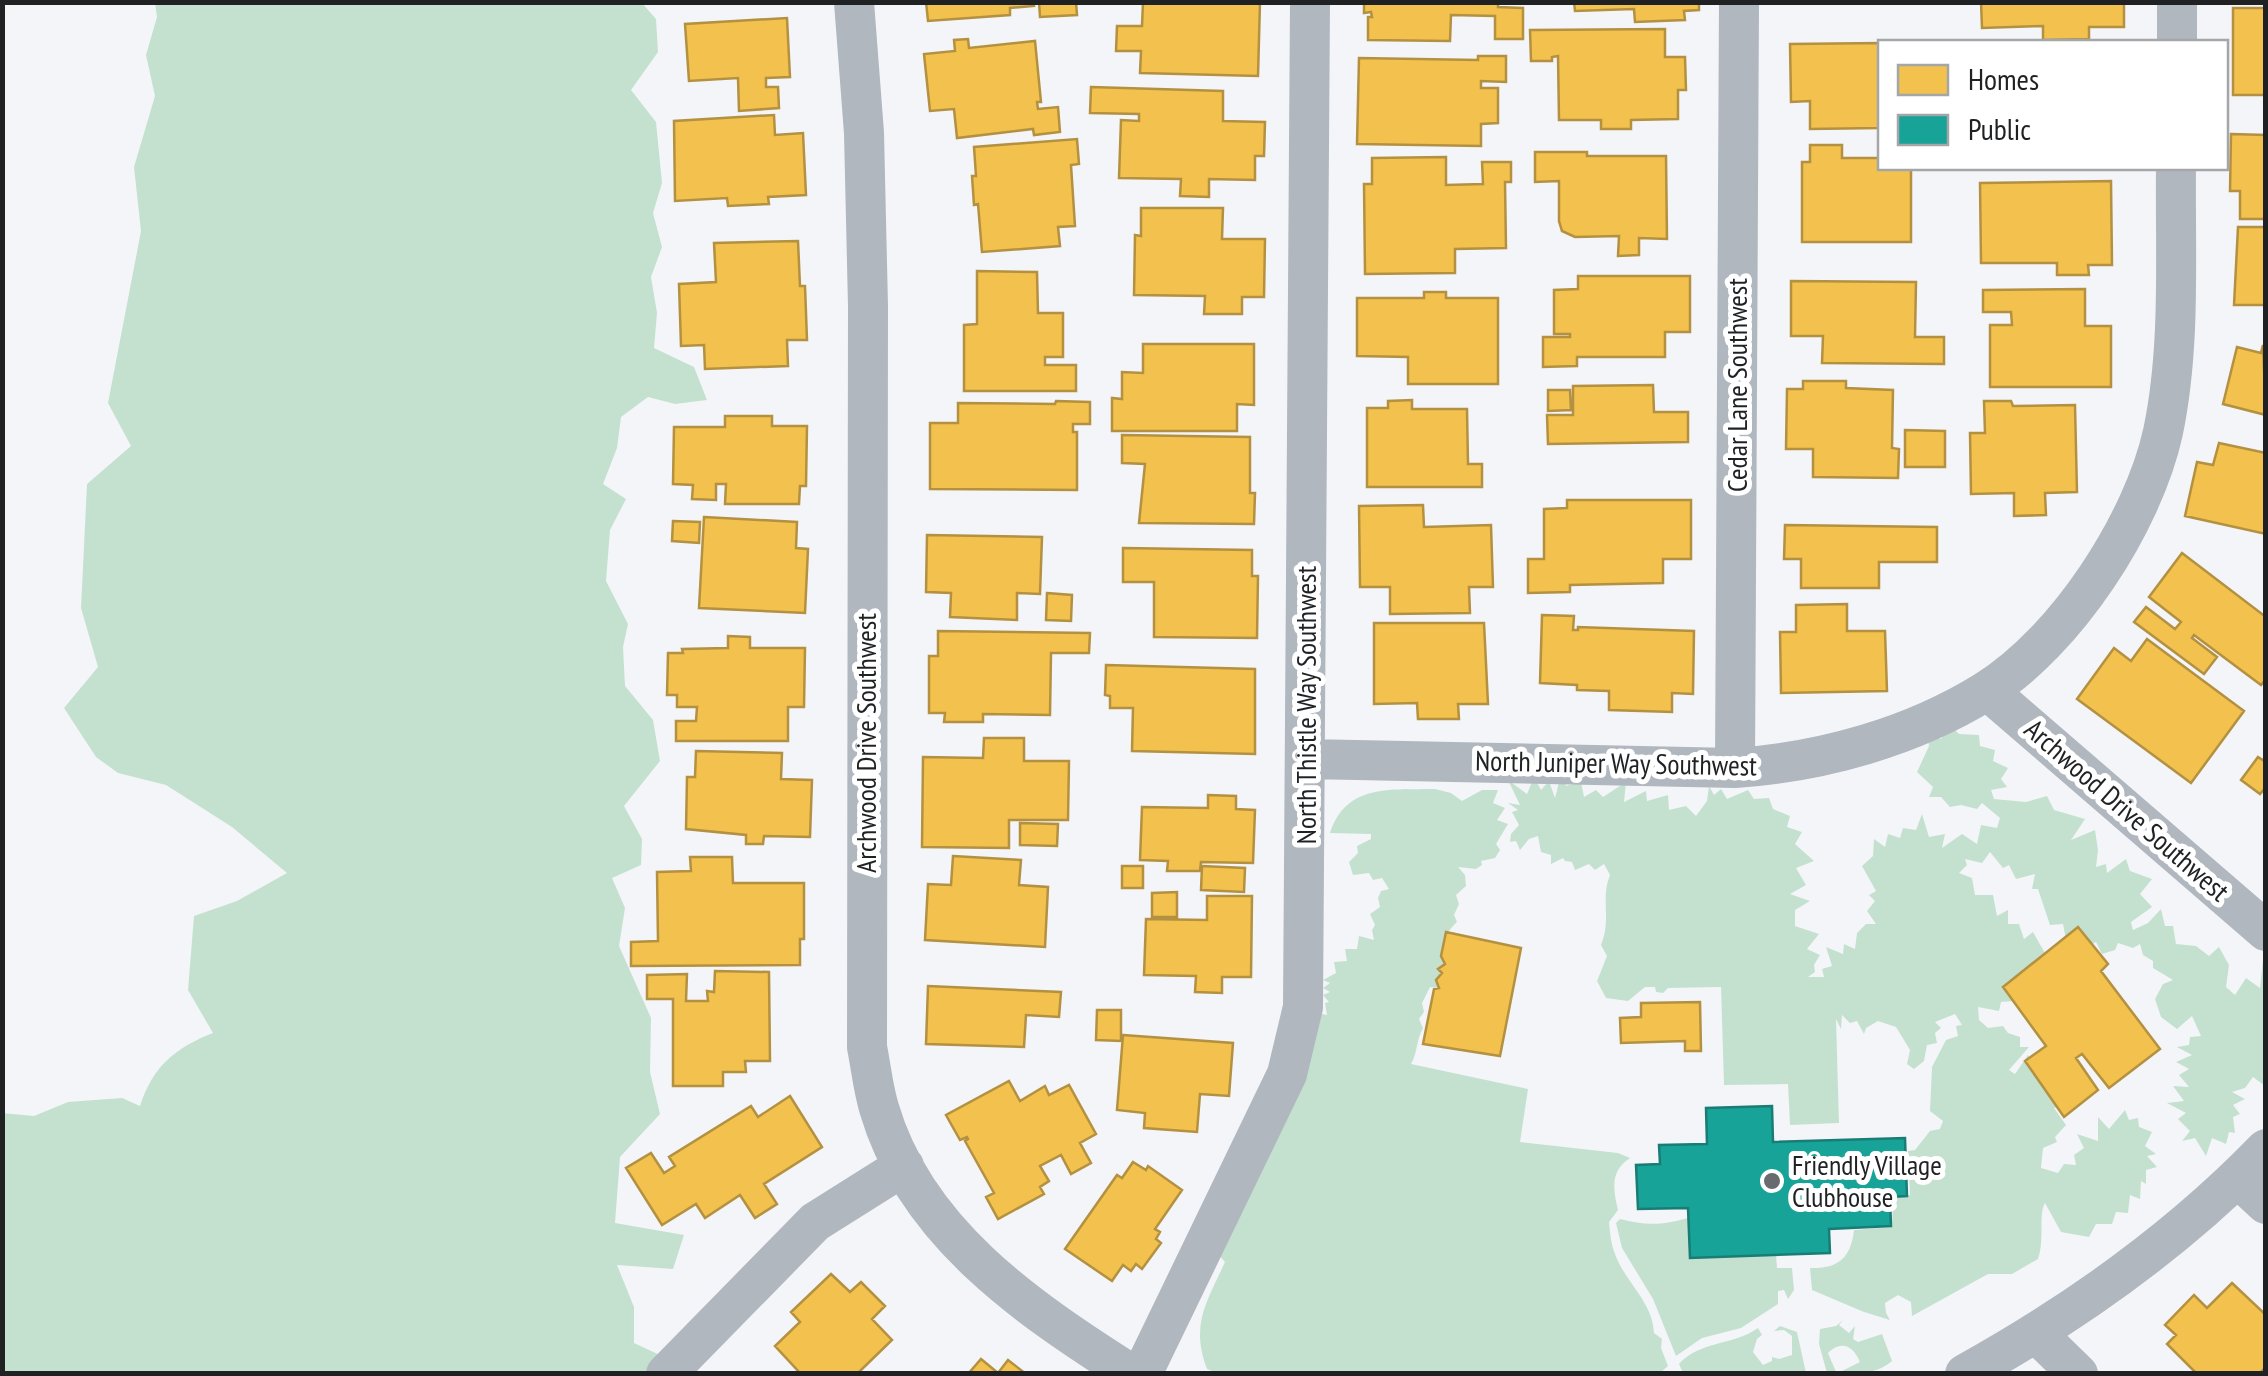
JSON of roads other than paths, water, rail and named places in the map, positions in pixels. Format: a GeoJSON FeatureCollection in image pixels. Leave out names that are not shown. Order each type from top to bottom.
{"type":"FeatureCollection","features":[{"type":"Feature","properties":{"kind":"street","name":"Archwood Drive Southwest"},"geometry":{"type":"LineString","coordinates":[[854,2],[864,133],[868,306],[867,1047],[879,1109],[904,1166],[929,1209],[982,1266],[1044,1319],[1131,1374]]}},
{"type":"Feature","properties":{"kind":"street","name":"North Thistle Way Southwest"},"geometry":{"type":"LineString","coordinates":[[1142,1374],[1287,1074],[1303,1007],[1310,2]]}},
{"type":"Feature","properties":{"kind":"street","name":"Cedar Lane Southwest"},"geometry":{"type":"LineString","coordinates":[[1735,768],[1740,2]]}},
{"type":"Feature","properties":{"kind":"street"},"geometry":{"type":"LineString","coordinates":[[2177,2],[2177,40]]}},
{"type":"Feature","properties":{"kind":"street","name":"North Juniper Way Southwest"},"geometry":{"type":"LineString","coordinates":[[1307,759],[1735,768],[1788,764],[1911,729],[1988,690],[2034,652],[2082,597],[2120,541],[2148,486],[2162,432],[2175,337],[2176,170]]}},
{"type":"Feature","properties":{"kind":"street","name":"Archwood Drive Southwest"},"geometry":{"type":"LineString","coordinates":[[1988,690],[2266,930]]}},
{"type":"Feature","properties":{"kind":"street"},"geometry":{"type":"LineString","coordinates":[[1964,1374],[2037,1334],[2252,1191],[2266,1149]]}},
{"type":"Feature","properties":{"kind":"street"},"geometry":{"type":"LineString","coordinates":[[666,1374],[815,1222],[904,1166]]}},
{"type":"Feature","properties":{"kind":"street"},"geometry":{"type":"LineString","coordinates":[[2037,1334],[2078,1374]]}},
{"type":"Feature","properties":{"kind":"place","name":"Friendly Village Clubhouse"},"geometry":{"type":"Point","coordinates":[1772,1181]}}]}
